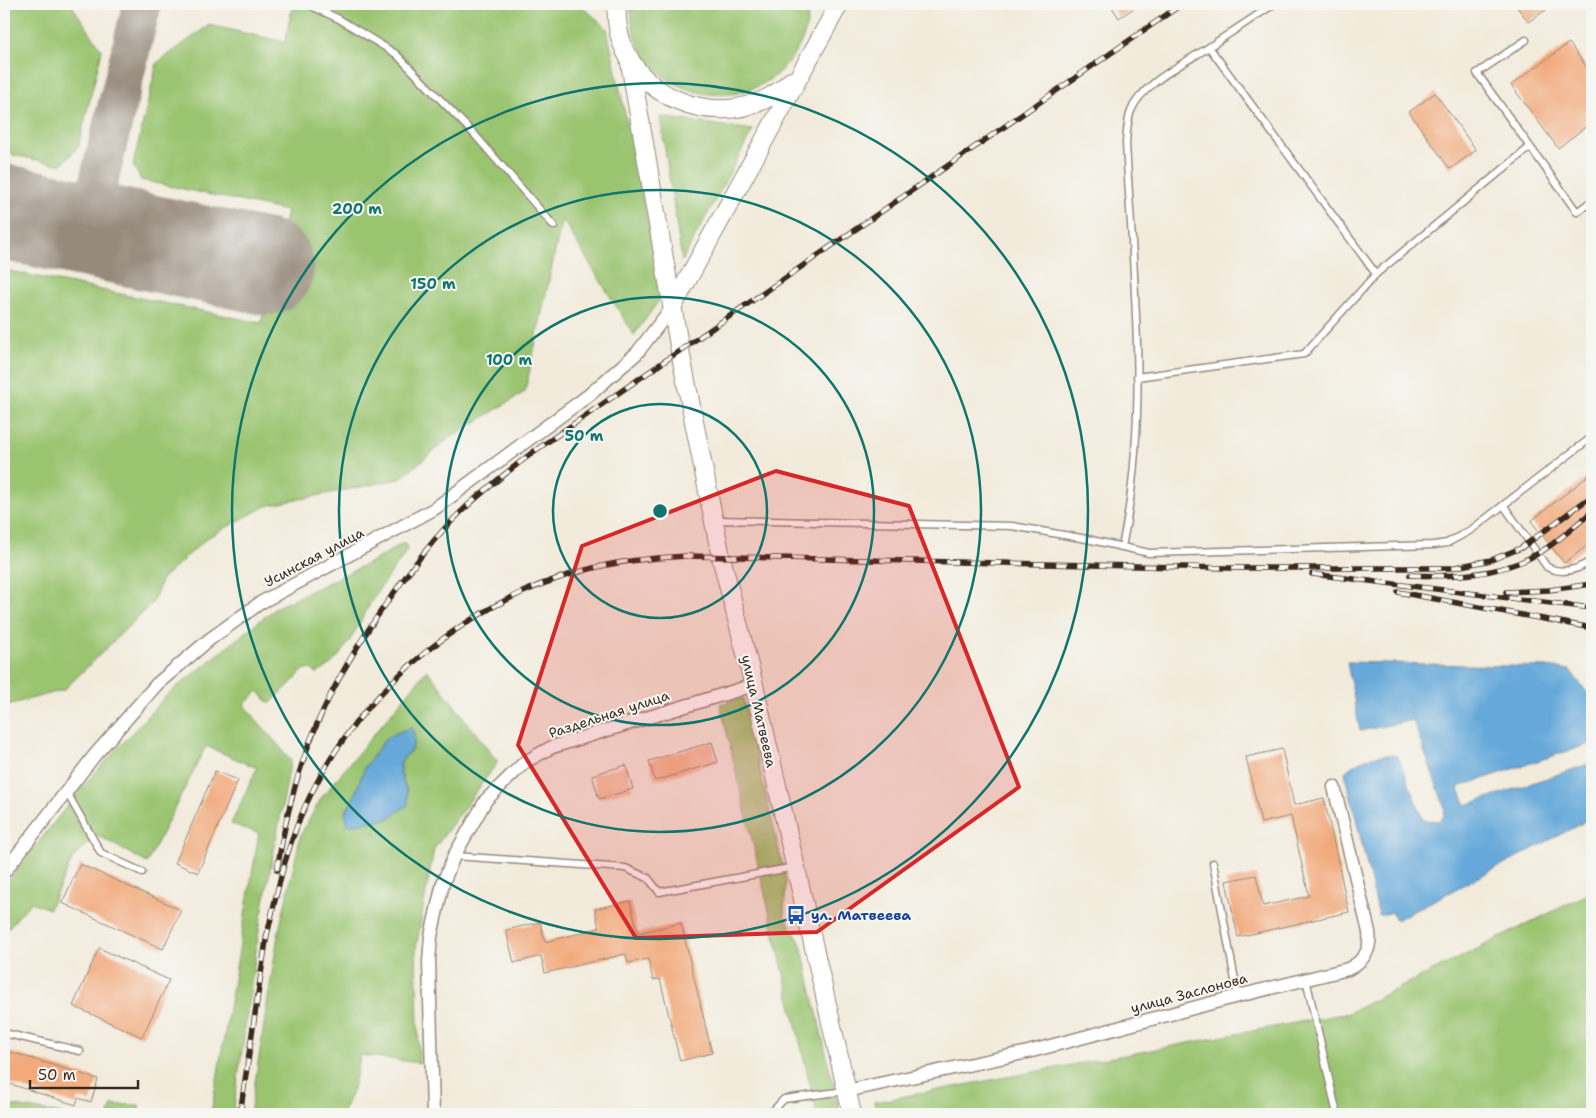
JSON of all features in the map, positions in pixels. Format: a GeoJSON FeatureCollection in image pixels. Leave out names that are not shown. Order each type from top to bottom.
{"type":"FeatureCollection","features":[{"type":"Feature","properties":{"kind":"street"},"geometry":{"type":"LineString","coordinates":[[617,4],[621,36],[630,57],[642,75],[659,90],[679,102],[700,108],[722,110],[744,107],[765,100],[784,88],[799,73]]}},
{"type":"Feature","properties":{"kind":"street"},"geometry":{"type":"LineString","coordinates":[[821,33],[825,4]]}},
{"type":"Feature","properties":{"kind":"street"},"geometry":{"type":"LineString","coordinates":[[673,306],[799,73],[839,4]]}},
{"type":"Feature","properties":{"kind":"street","name":"улица Матвеева"},"geometry":{"type":"LineString","coordinates":[[630,57],[673,306],[721,557],[754,685],[852,1114]]}},
{"type":"Feature","properties":{"kind":"street","name":"Усинская улица"},"geometry":{"type":"LineString","coordinates":[[4,872],[94,756],[157,684],[210,639],[260,603],[434,509],[589,395],[637,353],[673,306]]}},
{"type":"Feature","properties":{"kind":"street","name":"Раздельная улица"},"geometry":{"type":"LineString","coordinates":[[433,1114],[431,936],[437,905],[454,856],[486,800],[525,762],[552,747],[754,685]]}},
{"type":"Feature","properties":{"kind":"street","name":"улица Заслонова"},"geometry":{"type":"LineString","coordinates":[[846,1091],[1028,1052],[1348,969],[1365,957],[1370,945],[1334,787]]}},
{"type":"Feature","properties":{"kind":"lane"},"geometry":{"type":"LineString","coordinates":[[307,4],[339,18],[396,54],[475,135],[554,226]]}},
{"type":"Feature","properties":{"kind":"lane"},"geometry":{"type":"LineString","coordinates":[[1122,547],[1134,472],[1137,377],[1127,128],[1131,111],[1140,96],[1152,84],[1274,4]]}},
{"type":"Feature","properties":{"kind":"lane"},"geometry":{"type":"LineString","coordinates":[[1526,40],[1477,73],[1577,212],[1592,201]]}},
{"type":"Feature","properties":{"kind":"lane"},"geometry":{"type":"LineString","coordinates":[[1209,47],[1376,274]]}},
{"type":"Feature","properties":{"kind":"lane"},"geometry":{"type":"LineString","coordinates":[[1137,377],[1304,354],[1376,274],[1530,147]]}},
{"type":"Feature","properties":{"kind":"lane"},"geometry":{"type":"LineString","coordinates":[[714,520],[985,524],[1039,530],[1149,553],[1177,554],[1434,545],[1459,538],[1504,506],[1592,437]]}},
{"type":"Feature","properties":{"kind":"lane"},"geometry":{"type":"LineString","coordinates":[[1504,506],[1547,567],[1566,572],[1579,568],[1592,560]]}},
{"type":"Feature","properties":{"kind":"lane"},"geometry":{"type":"LineString","coordinates":[[66,791],[101,853],[142,872]]}},
{"type":"Feature","properties":{"kind":"lane"},"geometry":{"type":"LineString","coordinates":[[454,856],[625,868],[648,878],[659,892],[796,867]]}},
{"type":"Feature","properties":{"kind":"lane"},"geometry":{"type":"LineString","coordinates":[[1213,863],[1238,996]]}},
{"type":"Feature","properties":{"kind":"lane"},"geometry":{"type":"LineString","coordinates":[[1306,979],[1337,1114]]}},
{"type":"Feature","properties":{"kind":"lane"},"geometry":{"type":"LineString","coordinates":[[4,1033],[80,1051]]}},
{"type":"Feature","properties":{"kind":"lane"},"geometry":{"type":"LineString","coordinates":[[770,1114],[784,1099],[846,1091]]}},
{"type":"Feature","properties":{"kind":"highlighted area"},"geometry":{"type":"Polygon","coordinates":[[[776,471],[909,506],[1019,787],[817,932],[636,938],[518,745],[582,546],[776,471]]]}},
{"type":"Feature","properties":{"kind":"green space"},"geometry":{"type":"Polygon","coordinates":[[[4,4],[71,4],[102,50],[78,148],[61,165],[4,153],[4,4]]]}},
{"type":"Feature","properties":{"kind":"green space"},"geometry":{"type":"Polygon","coordinates":[[[293,4],[579,4],[607,28],[663,295],[634,335],[562,219],[525,392],[448,439],[400,479],[266,506],[207,538],[162,579],[153,602],[64,690],[4,706],[4,270],[261,323],[287,211],[141,180],[133,165],[157,63],[209,25],[285,42],[293,4]]]}},
{"type":"Feature","properties":{"kind":"green space"},"geometry":{"type":"Polygon","coordinates":[[[631,4],[809,4],[809,6],[804,36],[783,69],[757,86],[729,94],[700,92],[673,82],[650,63],[636,37],[631,4]]]}},
{"type":"Feature","properties":{"kind":"green space"},"geometry":{"type":"Polygon","coordinates":[[[660,117],[753,130],[682,261],[660,117]]]}},
{"type":"Feature","properties":{"kind":"green space"},"geometry":{"type":"Polygon","coordinates":[[[405,542],[407,550],[376,594],[351,639],[335,661],[316,673],[311,669],[305,669],[270,704],[258,691],[244,705],[291,760],[259,929],[233,1114],[211,1114],[259,833],[231,824],[257,768],[206,746],[147,863],[97,835],[73,858],[49,909],[31,902],[4,933],[4,886],[82,787],[167,695],[277,607],[375,560],[405,542]]]}},
{"type":"Feature","properties":{"kind":"green space"},"geometry":{"type":"Polygon","coordinates":[[[427,670],[498,762],[434,849],[416,948],[419,1063],[361,1055],[352,1092],[342,1114],[250,1114],[278,935],[301,834],[322,797],[427,670]],[[412,727],[387,737],[365,767],[352,802],[345,812],[408,792],[401,775],[401,765],[406,755],[412,750],[412,727]]]}},
{"type":"Feature","properties":{"kind":"green space"},"geometry":{"type":"Polygon","coordinates":[[[743,698],[786,880],[784,915],[801,944],[840,1114],[817,1114],[720,704],[743,698]]]}},
{"type":"Feature","properties":{"kind":"green space"},"geometry":{"type":"Polygon","coordinates":[[[1592,892],[1592,1114],[877,1114],[874,1102],[1348,1013],[1592,892]]]}},
{"type":"Feature","properties":{"kind":"green space"},"geometry":{"type":"Polygon","coordinates":[[[4,1104],[63,1114],[4,1114],[4,1104]]]}},
{"type":"Feature","properties":{"kind":"green space"},"geometry":{"type":"Polygon","coordinates":[[[112,1105],[139,1105],[140,1114],[109,1114],[112,1105]]]}},
{"type":"Feature","properties":{"kind":"water"},"geometry":{"type":"Polygon","coordinates":[[[1347,662],[1546,667],[1570,670],[1592,699],[1592,743],[1458,787],[1466,805],[1592,763],[1592,818],[1396,920],[1392,912],[1379,916],[1345,772],[1369,758],[1383,755],[1396,756],[1400,761],[1423,820],[1439,821],[1444,816],[1445,808],[1413,720],[1360,731],[1347,662]]]}},
{"type":"Feature","properties":{"kind":"water"},"geometry":{"type":"Polygon","coordinates":[[[412,727],[414,743],[400,764],[408,805],[387,819],[348,825],[345,812],[352,802],[365,767],[387,737],[412,727]]]}},
{"type":"Feature","properties":{"kind":"building"},"geometry":{"type":"Polygon","coordinates":[[[1110,4],[1140,4],[1119,18],[1110,4]]]}},
{"type":"Feature","properties":{"kind":"building"},"geometry":{"type":"Polygon","coordinates":[[[1515,4],[1555,4],[1528,22],[1515,4]]]}},
{"type":"Feature","properties":{"kind":"building"},"geometry":{"type":"Polygon","coordinates":[[[1569,43],[1592,74],[1592,122],[1558,148],[1511,85],[1569,43]]]}},
{"type":"Feature","properties":{"kind":"building"},"geometry":{"type":"Polygon","coordinates":[[[1435,93],[1476,150],[1450,169],[1409,112],[1435,93]]]}},
{"type":"Feature","properties":{"kind":"building"},"geometry":{"type":"Polygon","coordinates":[[[1592,473],[1592,542],[1564,563],[1531,521],[1592,473]]]}},
{"type":"Feature","properties":{"kind":"building"},"geometry":{"type":"Polygon","coordinates":[[[712,742],[718,762],[655,781],[649,761],[712,742]]]}},
{"type":"Feature","properties":{"kind":"building"},"geometry":{"type":"Polygon","coordinates":[[[1282,749],[1294,805],[1324,798],[1349,912],[1238,937],[1226,881],[1256,875],[1263,906],[1309,896],[1291,816],[1261,823],[1246,757],[1282,749]]]}},
{"type":"Feature","properties":{"kind":"building"},"geometry":{"type":"Polygon","coordinates":[[[626,765],[633,789],[599,799],[592,775],[626,765]]]}},
{"type":"Feature","properties":{"kind":"building"},"geometry":{"type":"Polygon","coordinates":[[[215,771],[238,780],[198,873],[175,863],[215,771]]]}},
{"type":"Feature","properties":{"kind":"building"},"geometry":{"type":"Polygon","coordinates":[[[80,864],[181,910],[163,949],[62,903],[80,864]]]}},
{"type":"Feature","properties":{"kind":"building"},"geometry":{"type":"Polygon","coordinates":[[[630,901],[638,933],[681,923],[712,1053],[680,1061],[660,979],[653,980],[648,959],[628,963],[626,954],[545,973],[541,956],[514,963],[506,930],[540,922],[545,942],[599,928],[595,909],[630,901]]]}},
{"type":"Feature","properties":{"kind":"building"},"geometry":{"type":"Polygon","coordinates":[[[99,948],[169,980],[142,1037],[73,1006],[99,948]]]}},
{"type":"Feature","properties":{"kind":"building"},"geometry":{"type":"Polygon","coordinates":[[[4,1050],[98,1079],[91,1102],[78,1098],[76,1105],[4,1082],[4,1050]]]}},
{"type":"Feature","properties":{"kind":"taxiway"},"geometry":{"type":"LineString","coordinates":[[87,229],[142,4]]}},
{"type":"Feature","properties":{"kind":"runway"},"geometry":{"type":"LineString","coordinates":[[4,212],[266,267]]}},
{"type":"Feature","properties":{"kind":"railway"},"geometry":{"type":"LineString","coordinates":[[277,870],[293,793],[304,758],[332,692],[349,660],[393,594],[417,561],[463,510],[488,487],[533,452],[1182,4]]}},
{"type":"Feature","properties":{"kind":"railway"},"geometry":{"type":"LineString","coordinates":[[266,940],[274,902],[296,828],[312,792],[334,753],[361,717],[391,684],[424,653],[460,627],[499,604],[540,585],[582,571],[621,562],[687,556],[1228,568],[1451,568],[1491,560],[1521,548],[1592,496]]}},
{"type":"Feature","properties":{"kind":"railway"},"geometry":{"type":"LineString","coordinates":[[1410,575],[1443,576],[1475,574],[1507,567],[1544,550],[1592,512]]}},
{"type":"Feature","properties":{"kind":"railway"},"geometry":{"type":"LineString","coordinates":[[1312,574],[1592,608]]}},
{"type":"Feature","properties":{"kind":"railway"},"geometry":{"type":"LineString","coordinates":[[1506,592],[1549,590],[1592,584]]}},
{"type":"Feature","properties":{"kind":"railway"},"geometry":{"type":"LineString","coordinates":[[1398,592],[1592,628]]}},
{"type":"Feature","properties":{"kind":"railway"},"geometry":{"type":"LineString","coordinates":[[240,1114],[267,934]]}},
{"type":"Feature","properties":{"kind":"place","name":"ул. Матвеева"},"geometry":{"type":"Point","coordinates":[796,915]}}]}
